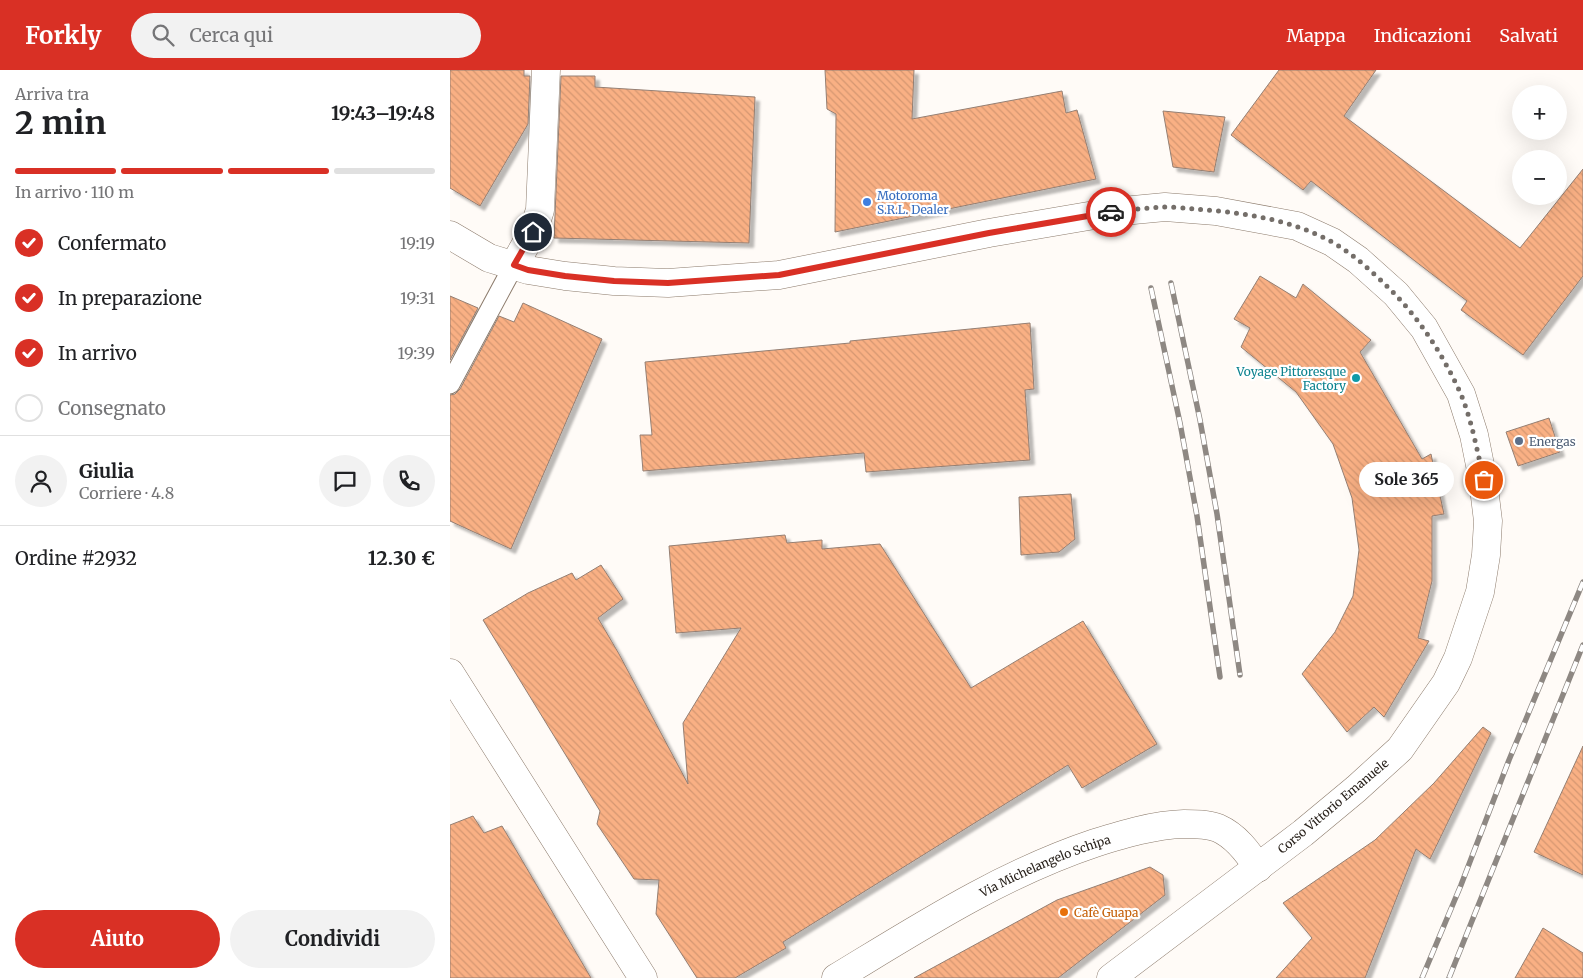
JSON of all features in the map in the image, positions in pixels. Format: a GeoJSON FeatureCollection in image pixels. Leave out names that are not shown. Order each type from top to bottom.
{"type":"FeatureCollection","features":[{"type":"Feature","properties":{"kind":"street"},"geometry":{"type":"LineString","coordinates":[[514,265],[533,232],[540,210],[546,70]]}},
{"type":"Feature","properties":{"kind":"street","name":"Corso Vittorio Emanuele"},"geometry":{"type":"LineString","coordinates":[[450,235],[489,258],[528,270],[614,281],[668,283],[779,275],[989,233],[1112,212],[1165,207],[1216,211],[1297,226],[1332,242],[1358,260],[1396,294],[1424,328],[1460,394],[1474,436],[1484,480],[1488,521],[1486,555],[1480,592],[1458,658],[1446,683],[1406,741],[1356,790],[1258,868],[1111,978]]}},
{"type":"Feature","properties":{"kind":"street"},"geometry":{"type":"LineString","coordinates":[[450,673],[643,978]]}},
{"type":"Feature","properties":{"kind":"street","name":"Via Michelangelo Schipa"},"geometry":{"type":"LineString","coordinates":[[836,978],[954,906],[981,892],[1068,852],[1142,829],[1173,824],[1197,824],[1218,828],[1235,838],[1247,851],[1258,868]]}},
{"type":"Feature","properties":{"kind":"lane"},"geometry":{"type":"LineString","coordinates":[[450,384],[514,265]]}},
{"type":"Feature","properties":{"kind":"building"},"geometry":{"type":"Polygon","coordinates":[[[450,70],[524,70],[524,76],[530,76],[528,124],[480,206],[450,188],[450,70]]]}},
{"type":"Feature","properties":{"kind":"building"},"geometry":{"type":"Polygon","coordinates":[[[825,70],[914,70],[912,119],[1062,91],[1066,113],[1077,110],[1096,179],[835,232],[836,114],[827,109],[825,70]]]}},
{"type":"Feature","properties":{"kind":"building"},"geometry":{"type":"Polygon","coordinates":[[[1279,70],[1376,70],[1344,116],[1520,248],[1554,205],[1567,205],[1567,189],[1583,169],[1583,276],[1523,355],[1461,310],[1467,301],[1311,181],[1303,190],[1231,135],[1279,70]]]}},
{"type":"Feature","properties":{"kind":"building"},"geometry":{"type":"Polygon","coordinates":[[[561,76],[595,76],[595,87],[755,97],[749,243],[554,238],[561,76]]]}},
{"type":"Feature","properties":{"kind":"building"},"geometry":{"type":"Polygon","coordinates":[[[1163,111],[1225,117],[1214,172],[1173,167],[1163,111]]]}},
{"type":"Feature","properties":{"kind":"building"},"geometry":{"type":"Polygon","coordinates":[[[1260,276],[1296,298],[1303,284],[1371,340],[1360,352],[1422,459],[1431,454],[1444,514],[1432,516],[1432,581],[1418,638],[1429,641],[1384,717],[1374,707],[1347,732],[1302,674],[1335,632],[1353,596],[1359,550],[1352,498],[1333,444],[1296,392],[1241,347],[1250,328],[1234,319],[1260,276]]]}},
{"type":"Feature","properties":{"kind":"building"},"geometry":{"type":"Polygon","coordinates":[[[450,296],[478,308],[450,360],[450,296]]]}},
{"type":"Feature","properties":{"kind":"building"},"geometry":{"type":"Polygon","coordinates":[[[523,303],[602,339],[511,549],[450,521],[450,395],[455,394],[460,389],[499,316],[514,322],[523,303]]]}},
{"type":"Feature","properties":{"kind":"building"},"geometry":{"type":"Polygon","coordinates":[[[1030,323],[1034,389],[1025,390],[1030,460],[866,472],[864,453],[643,471],[640,435],[652,435],[645,362],[850,343],[850,341],[1030,323]]]}},
{"type":"Feature","properties":{"kind":"building"},"geometry":{"type":"Polygon","coordinates":[[[1549,418],[1560,452],[1518,466],[1506,432],[1549,418]]]}},
{"type":"Feature","properties":{"kind":"building"},"geometry":{"type":"Polygon","coordinates":[[[1071,494],[1075,539],[1059,552],[1021,555],[1019,497],[1071,494]]]}},
{"type":"Feature","properties":{"kind":"building"},"geometry":{"type":"Polygon","coordinates":[[[785,535],[787,543],[822,540],[822,549],[880,544],[971,688],[1083,621],[1157,744],[1082,788],[1068,765],[783,942],[786,948],[735,978],[697,978],[656,914],[659,880],[634,879],[597,824],[600,811],[483,620],[528,593],[572,573],[576,580],[601,565],[623,599],[598,618],[688,784],[683,723],[741,628],[676,633],[669,546],[785,535]]]}},
{"type":"Feature","properties":{"kind":"building"},"geometry":{"type":"Polygon","coordinates":[[[1483,727],[1491,733],[1430,859],[1416,849],[1365,978],[1276,978],[1312,938],[1283,903],[1375,840],[1434,783],[1483,727]]]}},
{"type":"Feature","properties":{"kind":"building"},"geometry":{"type":"Polygon","coordinates":[[[1583,746],[1583,875],[1534,852],[1583,746]]]}},
{"type":"Feature","properties":{"kind":"building"},"geometry":{"type":"Polygon","coordinates":[[[473,816],[484,833],[502,826],[591,978],[450,978],[450,825],[473,816]]]}},
{"type":"Feature","properties":{"kind":"building"},"geometry":{"type":"Polygon","coordinates":[[[1150,867],[1163,875],[1165,895],[1058,978],[914,978],[1057,900],[1150,867]]]}},
{"type":"Feature","properties":{"kind":"building"},"geometry":{"type":"Polygon","coordinates":[[[1543,928],[1583,953],[1583,978],[1515,978],[1543,928]]]}},
{"type":"Feature","properties":{"kind":"railway"},"geometry":{"type":"LineString","coordinates":[[1171,283],[1200,420],[1217,514],[1240,675]]}},
{"type":"Feature","properties":{"kind":"railway"},"geometry":{"type":"LineString","coordinates":[[1151,288],[1180,423],[1197,516],[1220,677]]}},
{"type":"Feature","properties":{"kind":"railway"},"geometry":{"type":"LineString","coordinates":[[1422,978],[1461,885],[1509,760],[1583,582]]}},
{"type":"Feature","properties":{"kind":"railway"},"geometry":{"type":"LineString","coordinates":[[1449,978],[1583,645]]}},
{"type":"Feature","properties":{"kind":"way so far"},"geometry":{"type":"LineString","coordinates":[[1111,212],[1165,207],[1216,211],[1268,220],[1297,226],[1332,242],[1358,260],[1396,294],[1424,328],[1442,359],[1460,394],[1474,436],[1484,480]]}},
{"type":"Feature","properties":{"kind":"place","name":"Motoroma S.R.L. Dealer"},"geometry":{"type":"Point","coordinates":[867,202]}},
{"type":"Feature","properties":{"kind":"place","name":"Voyage Pittoresque Factory"},"geometry":{"type":"Point","coordinates":[1356,378]}},
{"type":"Feature","properties":{"kind":"place","name":"Energas"},"geometry":{"type":"Point","coordinates":[1519,441]}},
{"type":"Feature","properties":{"kind":"place","name":"Sole 365"},"geometry":{"type":"Point","coordinates":[1484,480]}},
{"type":"Feature","properties":{"kind":"place","name":"Cafè Guapa"},"geometry":{"type":"Point","coordinates":[1064,912]}},
{"type":"Feature","properties":{"kind":"route"},"geometry":{"type":"LineString","coordinates":[[533,232],[514,265],[528,270],[565,276],[614,281],[668,283],[779,275],[989,233],[1111,212]]}}]}
